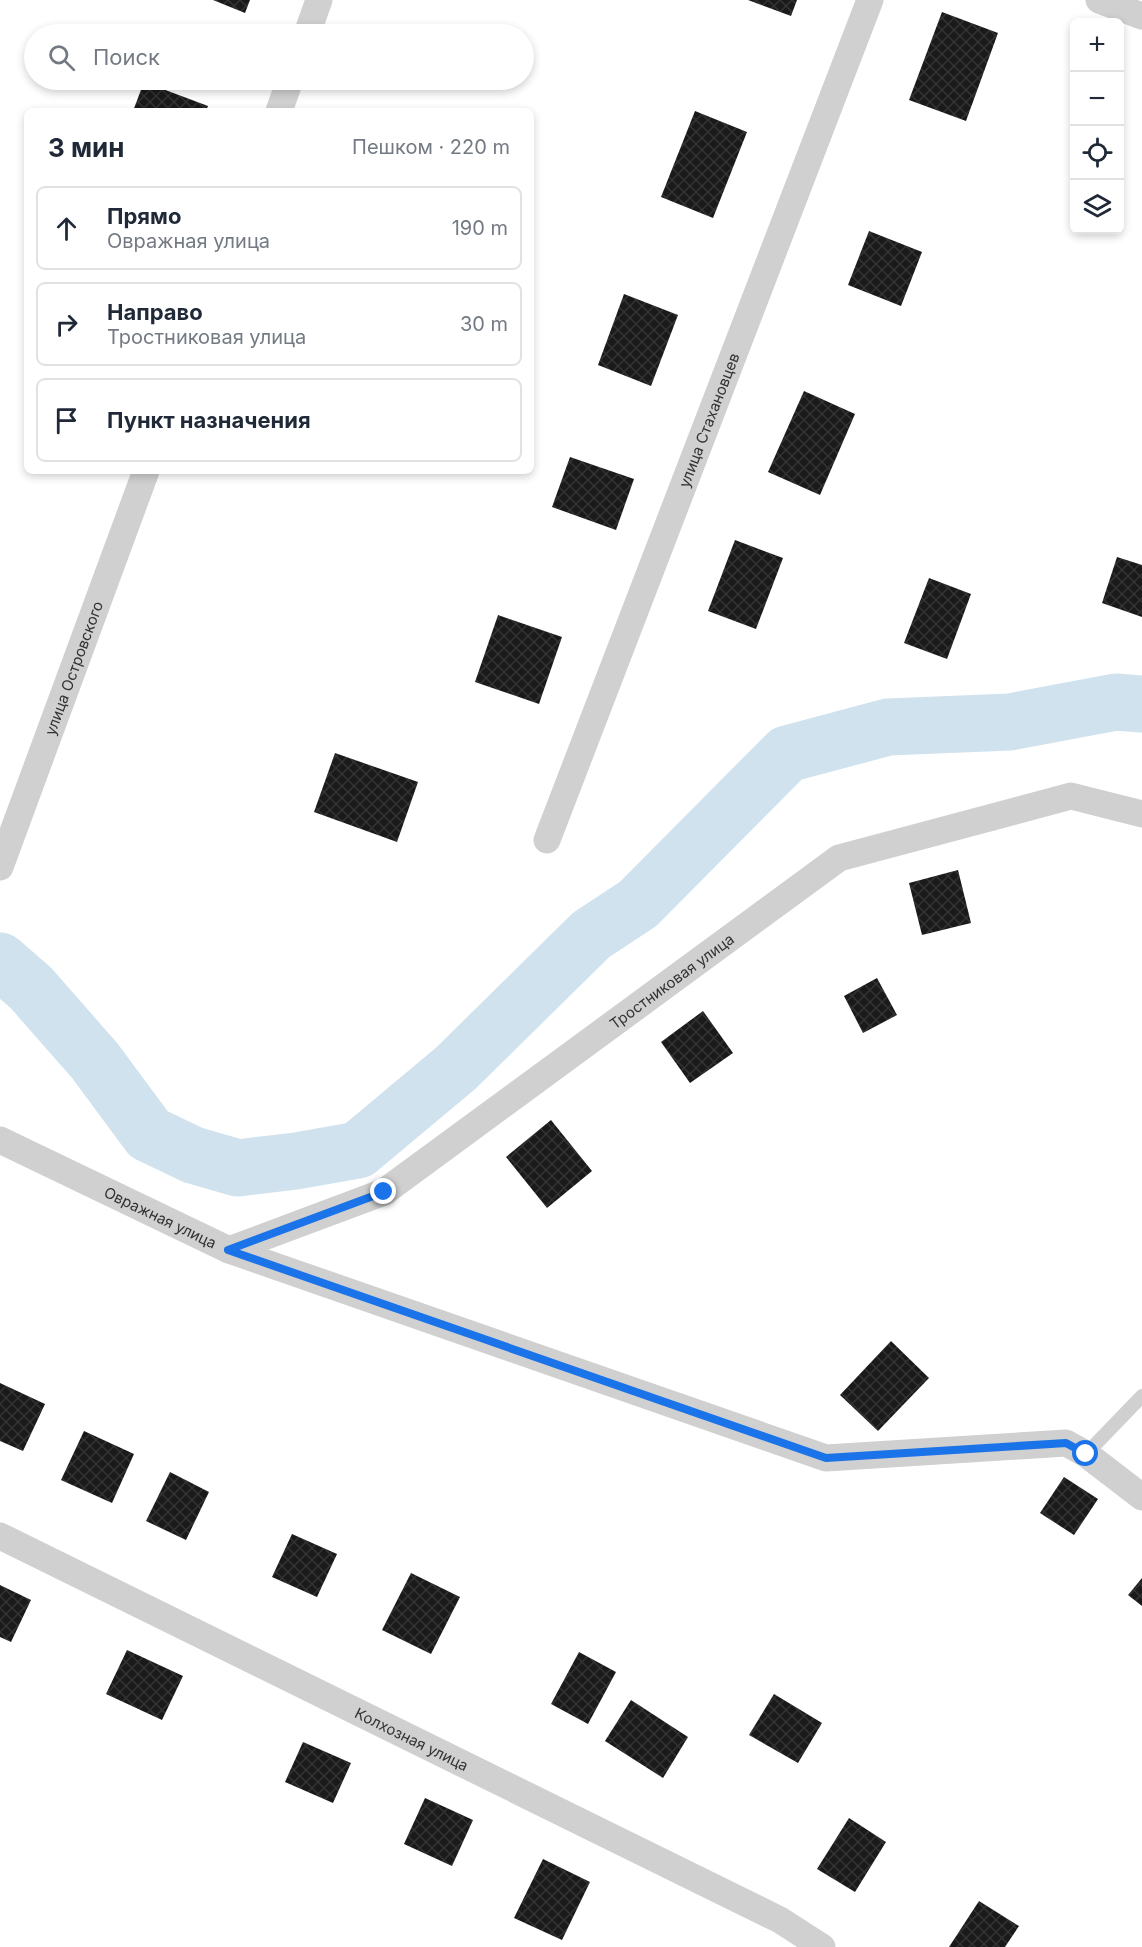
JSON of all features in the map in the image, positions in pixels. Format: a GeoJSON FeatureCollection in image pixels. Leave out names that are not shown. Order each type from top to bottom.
{"type":"FeatureCollection","features":[{"type":"Feature","properties":{"kind":"street"},"geometry":{"type":"LineString","coordinates":[[311,24],[319,0]]}},
{"type":"Feature","properties":{"kind":"street","name":"улица Стахановцев"},"geometry":{"type":"LineString","coordinates":[[547,840],[870,0]]}},
{"type":"Feature","properties":{"kind":"street"},"geometry":{"type":"LineString","coordinates":[[1100,0],[1142,16]]}},
{"type":"Feature","properties":{"kind":"street"},"geometry":{"type":"LineString","coordinates":[[280,108],[286,90]]}},
{"type":"Feature","properties":{"kind":"street","name":"улица Островского"},"geometry":{"type":"LineString","coordinates":[[0,867],[145,474]]}},
{"type":"Feature","properties":{"kind":"street","name":"Тростниковая улица"},"geometry":{"type":"LineString","coordinates":[[228,1250],[384,1192],[839,858],[1071,796],[1142,814]]}},
{"type":"Feature","properties":{"kind":"street","name":"Овражная улица"},"geometry":{"type":"LineString","coordinates":[[0,1140],[228,1250],[826,1458],[1066,1443],[1086,1454],[1142,1497]]}},
{"type":"Feature","properties":{"kind":"street","name":"Колхозная улица"},"geometry":{"type":"LineString","coordinates":[[0,1536],[780,1920],[822,1947]]}},
{"type":"Feature","properties":{"kind":"lane"},"geometry":{"type":"LineString","coordinates":[[1086,1454],[1142,1396]]}},
{"type":"Feature","properties":{"kind":"building"},"geometry":{"type":"Polygon","coordinates":[[[213,0],[250,0],[245,13],[213,0]]]}},
{"type":"Feature","properties":{"kind":"building"},"geometry":{"type":"Polygon","coordinates":[[[748,0],[797,0],[791,16],[748,0]]]}},
{"type":"Feature","properties":{"kind":"building"},"geometry":{"type":"Polygon","coordinates":[[[942,12],[998,33],[966,121],[909,100],[942,12]]]}},
{"type":"Feature","properties":{"kind":"building"},"geometry":{"type":"Polygon","coordinates":[[[141,90],[165,90],[208,106],[207,108],[134,108],[141,90]]]}},
{"type":"Feature","properties":{"kind":"building"},"geometry":{"type":"Polygon","coordinates":[[[695,111],[747,132],[713,218],[661,197],[695,111]]]}},
{"type":"Feature","properties":{"kind":"building"},"geometry":{"type":"Polygon","coordinates":[[[869,231],[922,252],[901,306],[848,285],[869,231]]]}},
{"type":"Feature","properties":{"kind":"building"},"geometry":{"type":"Polygon","coordinates":[[[624,294],[678,315],[651,386],[598,365],[624,294]]]}},
{"type":"Feature","properties":{"kind":"building"},"geometry":{"type":"Polygon","coordinates":[[[804,391],[855,414],[820,495],[768,472],[804,391]]]}},
{"type":"Feature","properties":{"kind":"building"},"geometry":{"type":"Polygon","coordinates":[[[570,457],[634,479],[616,530],[552,507],[570,457]]]}},
{"type":"Feature","properties":{"kind":"building"},"geometry":{"type":"Polygon","coordinates":[[[735,540],[783,558],[756,629],[708,611],[735,540]]]}},
{"type":"Feature","properties":{"kind":"building"},"geometry":{"type":"Polygon","coordinates":[[[1117,557],[1142,565],[1142,617],[1102,603],[1117,557]]]}},
{"type":"Feature","properties":{"kind":"building"},"geometry":{"type":"Polygon","coordinates":[[[929,578],[971,594],[947,659],[904,643],[929,578]]]}},
{"type":"Feature","properties":{"kind":"building"},"geometry":{"type":"Polygon","coordinates":[[[498,615],[562,637],[539,704],[475,682],[498,615]]]}},
{"type":"Feature","properties":{"kind":"building"},"geometry":{"type":"Polygon","coordinates":[[[335,753],[418,782],[397,842],[314,812],[335,753]]]}},
{"type":"Feature","properties":{"kind":"building"},"geometry":{"type":"Polygon","coordinates":[[[958,870],[971,923],[922,935],[909,883],[958,870]]]}},
{"type":"Feature","properties":{"kind":"building"},"geometry":{"type":"Polygon","coordinates":[[[877,978],[897,1015],[863,1033],[844,996],[877,978]]]}},
{"type":"Feature","properties":{"kind":"building"},"geometry":{"type":"Polygon","coordinates":[[[703,1011],[733,1053],[690,1083],[661,1042],[703,1011]]]}},
{"type":"Feature","properties":{"kind":"building"},"geometry":{"type":"Polygon","coordinates":[[[551,1120],[592,1171],[547,1208],[506,1157],[551,1120]]]}},
{"type":"Feature","properties":{"kind":"building"},"geometry":{"type":"Polygon","coordinates":[[[891,1341],[929,1378],[878,1431],[840,1395],[891,1341]]]}},
{"type":"Feature","properties":{"kind":"building"},"geometry":{"type":"Polygon","coordinates":[[[0,1383],[45,1404],[23,1451],[0,1441],[0,1383]]]}},
{"type":"Feature","properties":{"kind":"building"},"geometry":{"type":"Polygon","coordinates":[[[84,1431],[134,1454],[112,1503],[61,1480],[84,1431]]]}},
{"type":"Feature","properties":{"kind":"building"},"geometry":{"type":"Polygon","coordinates":[[[170,1472],[209,1492],[186,1540],[146,1521],[170,1472]]]}},
{"type":"Feature","properties":{"kind":"building"},"geometry":{"type":"Polygon","coordinates":[[[1064,1477],[1098,1499],[1074,1535],[1040,1513],[1064,1477]]]}},
{"type":"Feature","properties":{"kind":"building"},"geometry":{"type":"Polygon","coordinates":[[[292,1534],[337,1554],[317,1597],[272,1577],[292,1534]]]}},
{"type":"Feature","properties":{"kind":"building"},"geometry":{"type":"Polygon","coordinates":[[[411,1573],[460,1597],[431,1654],[382,1630],[411,1573]]]}},
{"type":"Feature","properties":{"kind":"building"},"geometry":{"type":"Polygon","coordinates":[[[1142,1578],[1142,1606],[1128,1595],[1142,1578]]]}},
{"type":"Feature","properties":{"kind":"building"},"geometry":{"type":"Polygon","coordinates":[[[0,1585],[31,1600],[11,1642],[0,1637],[0,1585]]]}},
{"type":"Feature","properties":{"kind":"building"},"geometry":{"type":"Polygon","coordinates":[[[127,1650],[183,1676],[162,1720],[106,1694],[127,1650]]]}},
{"type":"Feature","properties":{"kind":"building"},"geometry":{"type":"Polygon","coordinates":[[[579,1652],[616,1672],[588,1724],[551,1704],[579,1652]]]}},
{"type":"Feature","properties":{"kind":"building"},"geometry":{"type":"Polygon","coordinates":[[[774,1694],[822,1723],[798,1763],[749,1735],[774,1694]]]}},
{"type":"Feature","properties":{"kind":"building"},"geometry":{"type":"Polygon","coordinates":[[[631,1700],[688,1737],[663,1778],[605,1741],[631,1700]]]}},
{"type":"Feature","properties":{"kind":"building"},"geometry":{"type":"Polygon","coordinates":[[[303,1742],[351,1763],[333,1803],[285,1782],[303,1742]]]}},
{"type":"Feature","properties":{"kind":"building"},"geometry":{"type":"Polygon","coordinates":[[[425,1798],[473,1820],[452,1866],[404,1844],[425,1798]]]}},
{"type":"Feature","properties":{"kind":"building"},"geometry":{"type":"Polygon","coordinates":[[[849,1818],[886,1842],[855,1892],[817,1869],[849,1818]]]}},
{"type":"Feature","properties":{"kind":"building"},"geometry":{"type":"Polygon","coordinates":[[[543,1859],[590,1882],[562,1940],[514,1918],[543,1859]]]}},
{"type":"Feature","properties":{"kind":"building"},"geometry":{"type":"Polygon","coordinates":[[[979,1901],[1019,1926],[1005,1947],[949,1947],[979,1901]]]}},
{"type":"Feature","properties":{"kind":"waterway"},"geometry":{"type":"LineString","coordinates":[[0,961],[31,988],[95,1061],[149,1134],[193,1155],[238,1168],[358,1150],[456,1068],[591,935],[638,904],[787,754],[888,727],[1010,722],[1116,702],[1142,704]]}},
{"type":"Feature","properties":{"kind":"route"},"geometry":{"type":"LineString","coordinates":[[384,1192],[228,1250],[826,1458],[1066,1443],[1086,1454]]}}]}
